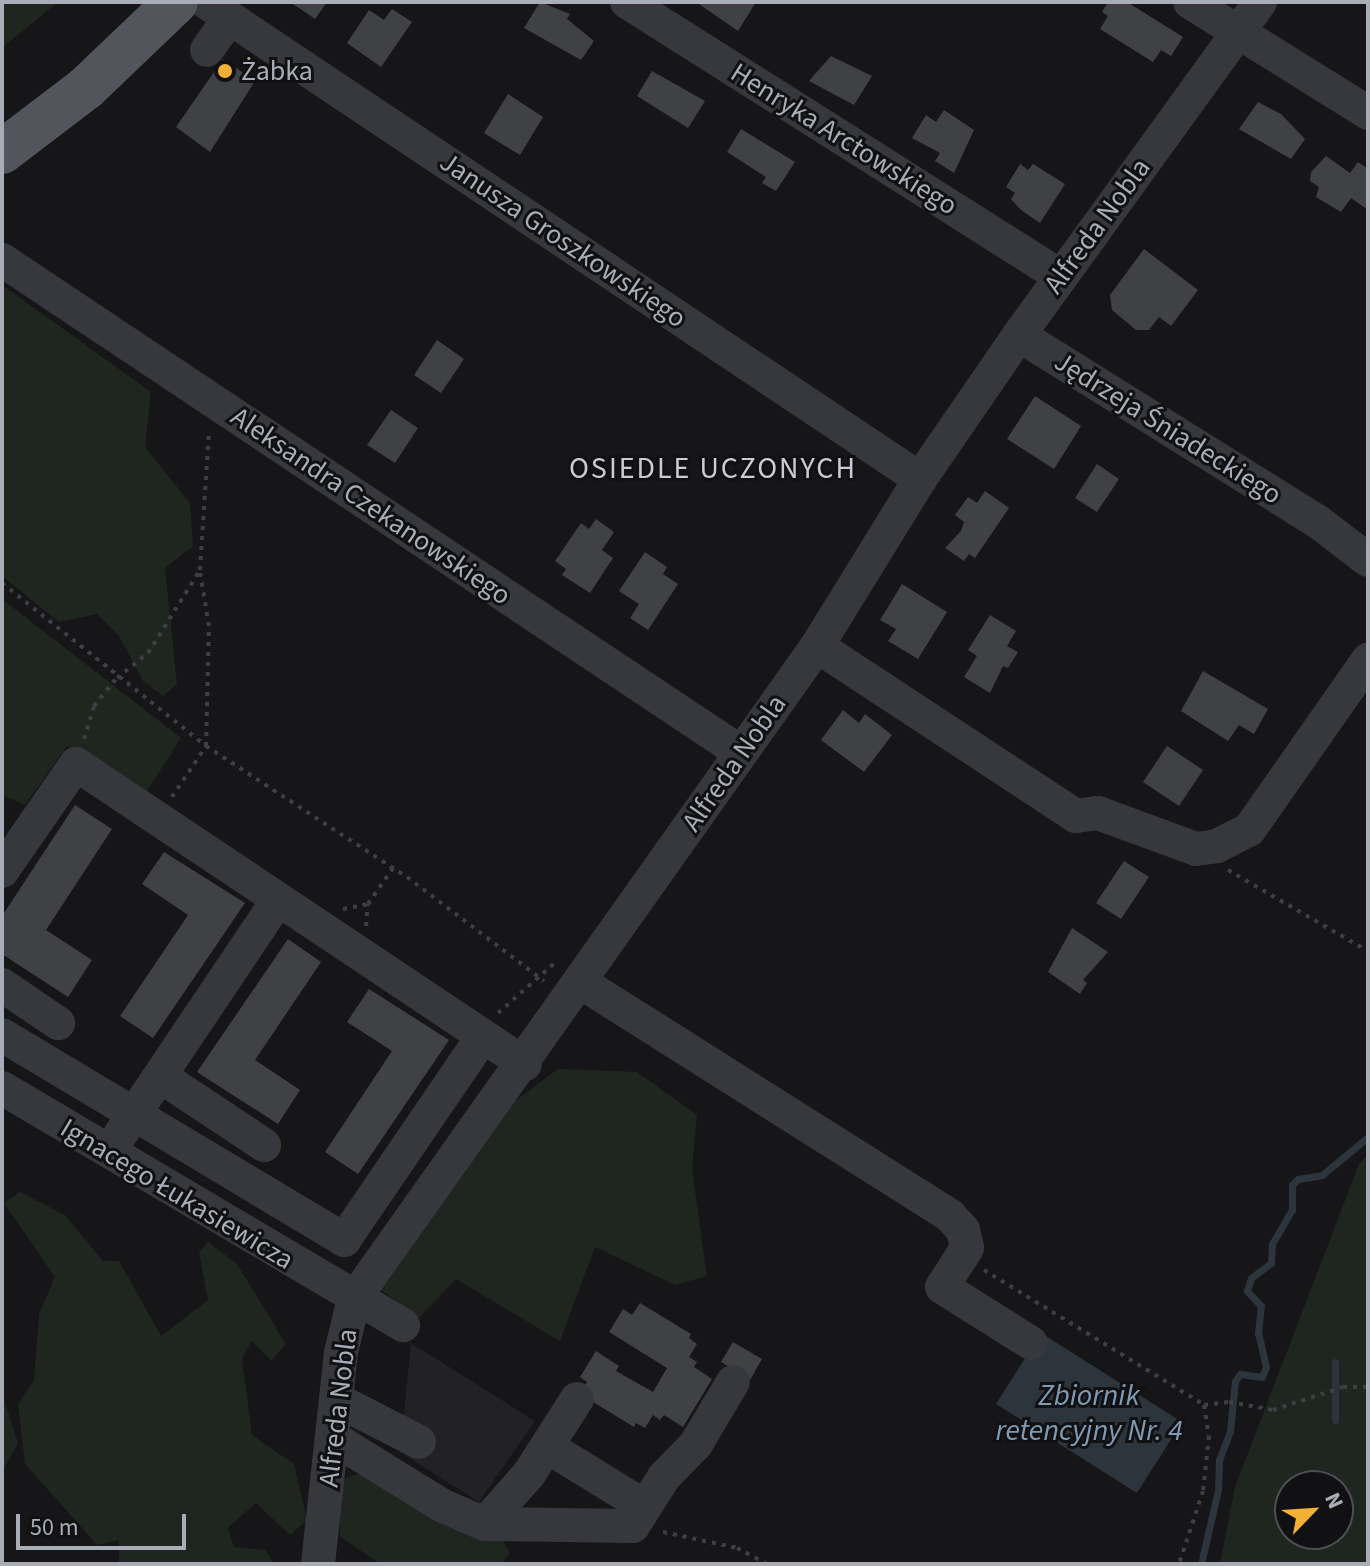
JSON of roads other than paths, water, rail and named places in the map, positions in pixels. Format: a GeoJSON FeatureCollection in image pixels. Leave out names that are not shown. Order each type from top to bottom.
{"type":"FeatureCollection","features":[{"type":"Feature","properties":{"kind":"main road"},"geometry":{"type":"LineString","coordinates":[[2,152],[86,88],[176,2]]}},
{"type":"Feature","properties":{"kind":"street","name":"Henryka Arctowskiego"},"geometry":{"type":"LineString","coordinates":[[627,2],[1060,276]]}},
{"type":"Feature","properties":{"kind":"street"},"geometry":{"type":"LineString","coordinates":[[1190,2],[1368,113]]}},
{"type":"Feature","properties":{"kind":"street","name":"Alfreda Nobla"},"geometry":{"type":"LineString","coordinates":[[318,1564],[337,1400],[354,1299],[525,1064],[740,752],[817,646],[920,479],[1060,276],[1260,2]]}},
{"type":"Feature","properties":{"kind":"street"},"geometry":{"type":"LineString","coordinates":[[207,50],[218,10]]}},
{"type":"Feature","properties":{"kind":"street","name":"Janusza Groszkowskiego"},"geometry":{"type":"LineString","coordinates":[[218,10],[920,479]]}},
{"type":"Feature","properties":{"kind":"street","name":"Aleksandra Czekanowskiego"},"geometry":{"type":"LineString","coordinates":[[2,260],[740,752]]}},
{"type":"Feature","properties":{"kind":"street","name":"Jędrzeja Śniadeckiego"},"geometry":{"type":"LineString","coordinates":[[1019,335],[1317,521],[1368,560]]}},
{"type":"Feature","properties":{"kind":"street"},"geometry":{"type":"LineString","coordinates":[[817,646],[1076,816],[1098,813],[1196,849],[1217,846],[1249,830],[1368,660]]}},
{"type":"Feature","properties":{"kind":"street"},"geometry":{"type":"LineString","coordinates":[[2,871],[76,764],[525,1064]]}},
{"type":"Feature","properties":{"kind":"street"},"geometry":{"type":"LineString","coordinates":[[108,1155],[278,900]]}},
{"type":"Feature","properties":{"kind":"street"},"geometry":{"type":"LineString","coordinates":[[2,985],[58,1023]]}},
{"type":"Feature","properties":{"kind":"street"},"geometry":{"type":"LineString","coordinates":[[575,993],[950,1216],[963,1230],[967,1248],[942,1287],[1031,1343]]}},
{"type":"Feature","properties":{"kind":"street"},"geometry":{"type":"LineString","coordinates":[[2,1035],[344,1240],[483,1036]]}},
{"type":"Feature","properties":{"kind":"street"},"geometry":{"type":"LineString","coordinates":[[160,1076],[264,1145]]}},
{"type":"Feature","properties":{"kind":"street","name":"Ignacego Łukasiewicza"},"geometry":{"type":"LineString","coordinates":[[2,1088],[108,1155],[403,1325]]}},
{"type":"Feature","properties":{"kind":"street"},"geometry":{"type":"LineString","coordinates":[[333,1438],[441,1505],[485,1524],[639,1516],[696,1444],[733,1382]]}},
{"type":"Feature","properties":{"kind":"street"},"geometry":{"type":"LineString","coordinates":[[485,1524],[548,1447],[577,1399]]}},
{"type":"Feature","properties":{"kind":"street"},"geometry":{"type":"LineString","coordinates":[[337,1400],[419,1442]]}},
{"type":"Feature","properties":{"kind":"street"},"geometry":{"type":"LineString","coordinates":[[548,1447],[639,1516]]}},
{"type":"Feature","properties":{"kind":"water","name":"Zbiornik retencyjny Nr. 4"},"geometry":{"type":"Polygon","coordinates":[[[1041,1333],[1182,1422],[1137,1493],[996,1404],[1041,1333]]]}},
{"type":"Feature","properties":{"kind":"waterway"},"geometry":{"type":"LineString","coordinates":[[1201,1564],[1218,1490],[1219,1460],[1230,1431],[1235,1381],[1240,1374],[1262,1377],[1266,1367],[1258,1333],[1261,1306],[1247,1291],[1251,1278],[1271,1263],[1272,1244],[1292,1210],[1292,1185],[1298,1179],[1322,1175],[1368,1137]]}},
{"type":"Feature","properties":{"kind":"waterway"},"geometry":{"type":"LineString","coordinates":[[1335,1362],[1335,1420]]}},
{"type":"Feature","properties":{"kind":"place","name":"Żabka"},"geometry":{"type":"Point","coordinates":[225,71]}},
{"type":"Feature","properties":{"kind":"district","name":"OSIEDLE UCZONYCH"},"geometry":{"type":"Point","coordinates":[713,469]}}]}
